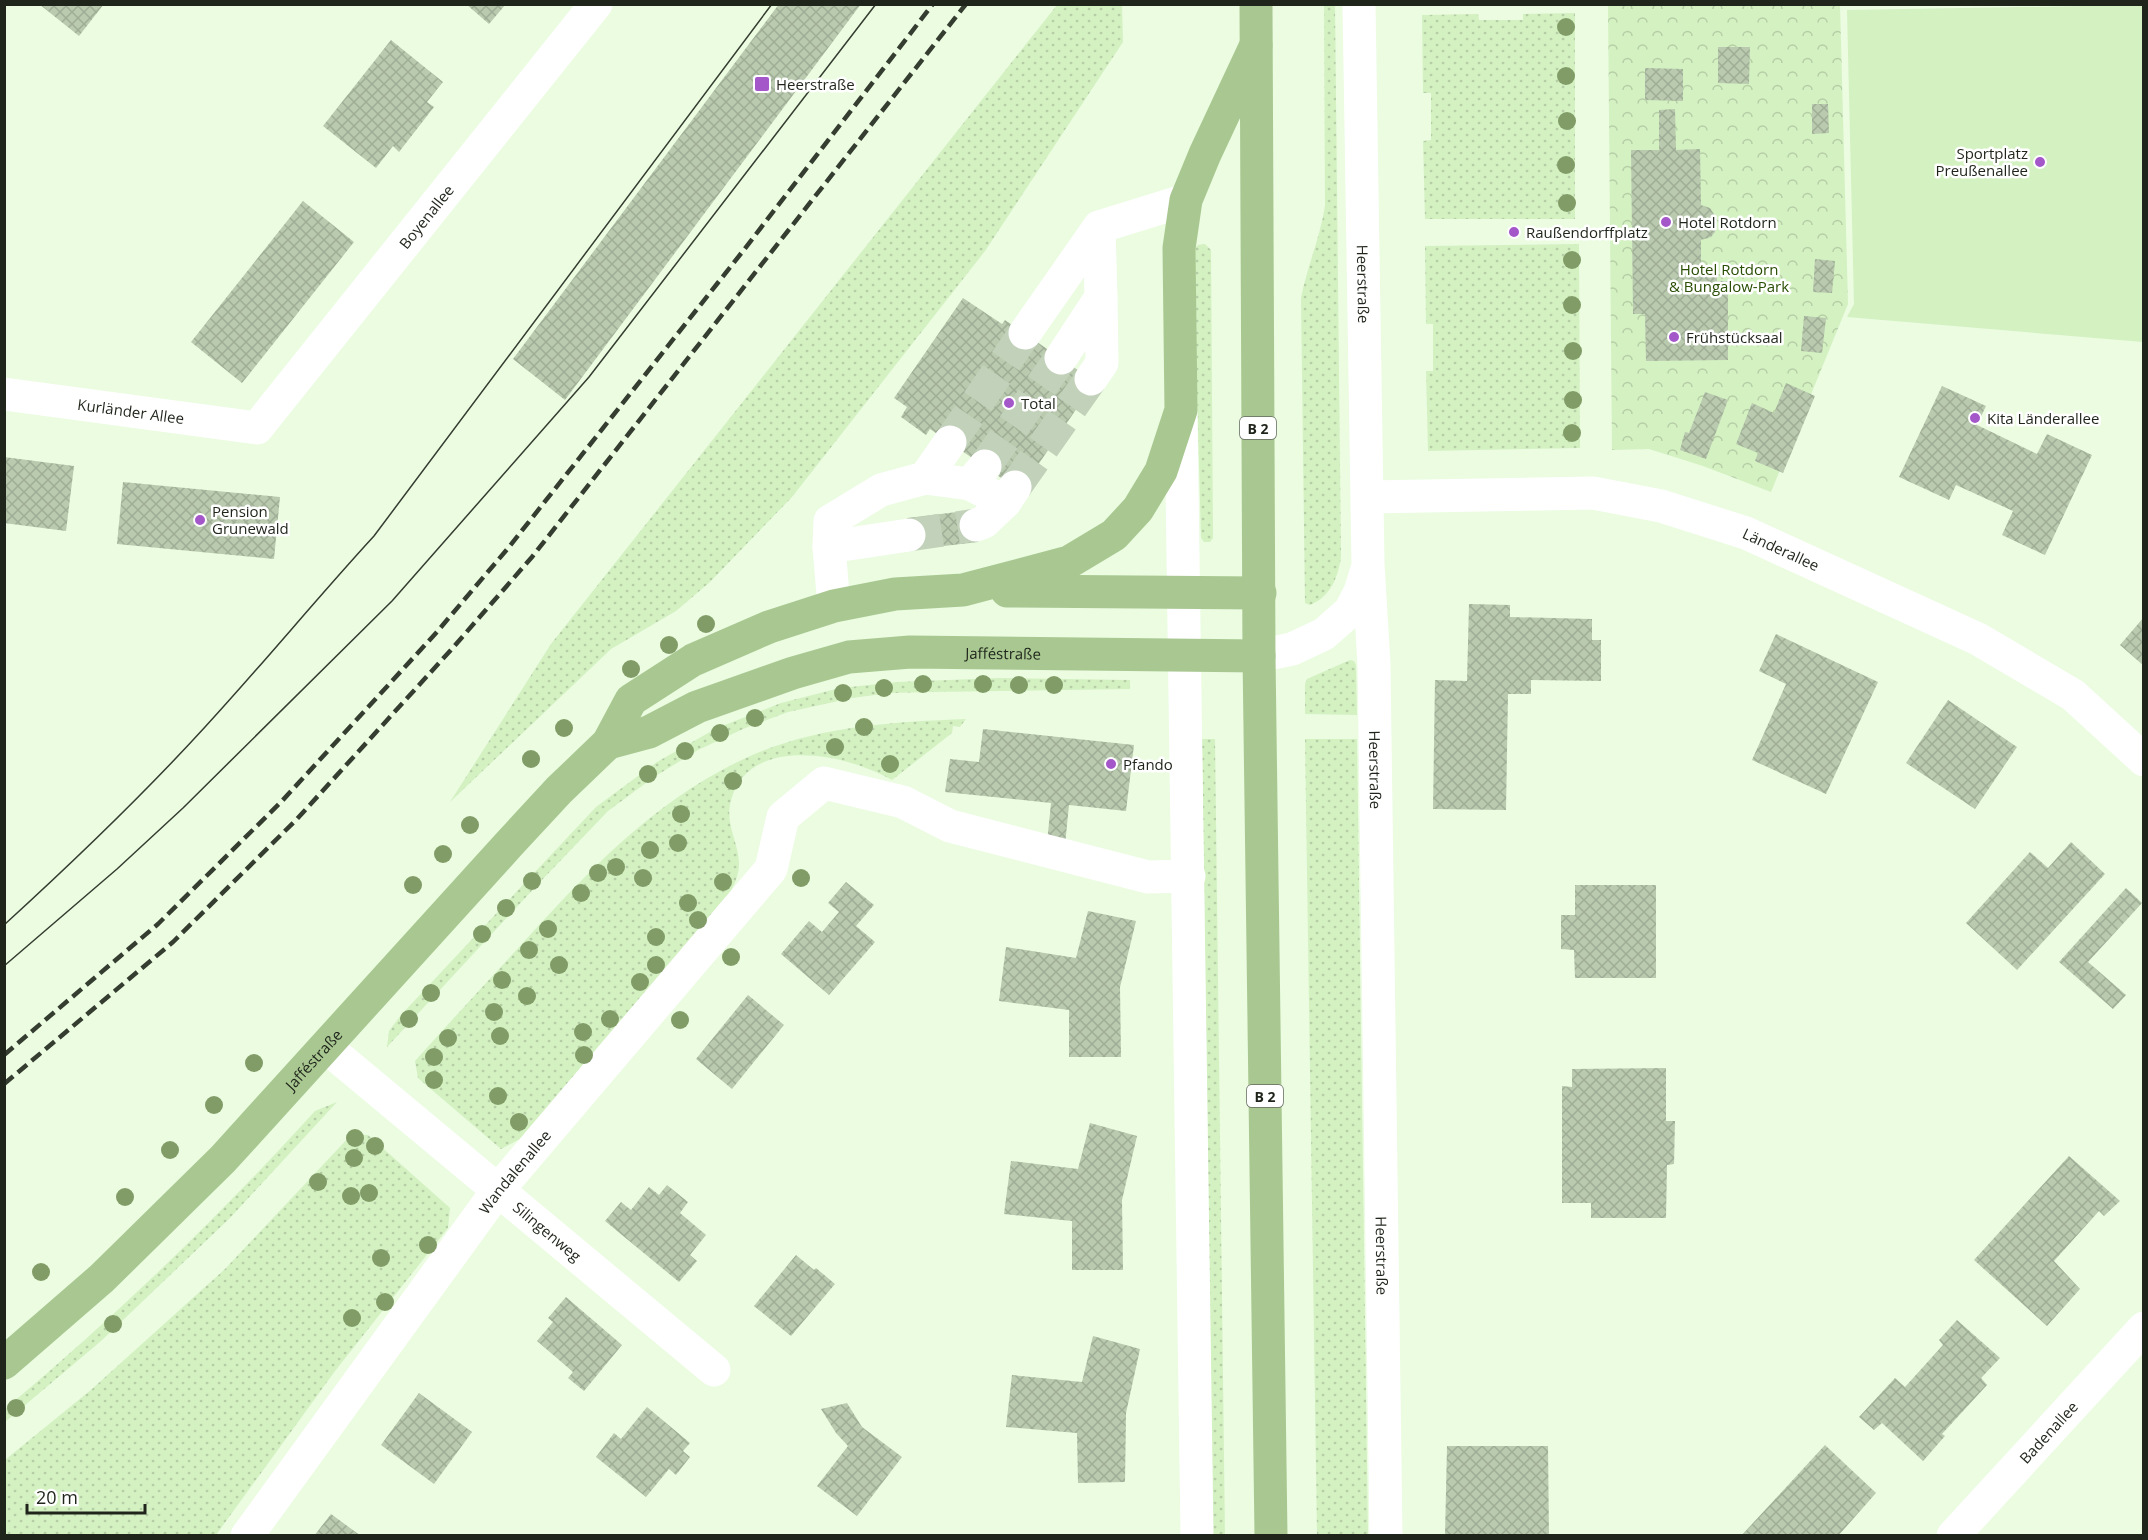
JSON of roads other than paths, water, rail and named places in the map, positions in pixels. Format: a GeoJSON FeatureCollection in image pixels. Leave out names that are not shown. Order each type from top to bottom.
{"type":"FeatureCollection","features":[{"type":"Feature","properties":{"kind":"main road","name":"B 2"},"geometry":{"type":"LineString","coordinates":[[1256,4],[1260,656],[1271,1536]]}},
{"type":"Feature","properties":{"kind":"main road"},"geometry":{"type":"LineString","coordinates":[[1181,410],[1179,248],[1186,200],[1256,45]]}},
{"type":"Feature","properties":{"kind":"main road","name":"Jafféstraße"},"geometry":{"type":"LineString","coordinates":[[963,590],[1069,562],[1114,535],[1137,509],[1161,471],[1181,410]]}},
{"type":"Feature","properties":{"kind":"main road","name":"Jafféstraße"},"geometry":{"type":"LineString","coordinates":[[4,1363],[102,1278],[223,1159],[558,790],[609,742],[631,700],[693,660],[769,627],[834,606],[895,594],[963,590],[1260,592]]}},
{"type":"Feature","properties":{"kind":"main road","name":"Jafféstraße"},"geometry":{"type":"LineString","coordinates":[[609,742],[649,732],[697,707],[793,673],[849,657],[910,652],[1260,656]]}},
{"type":"Feature","properties":{"kind":"street","name":"Boyenallee"},"geometry":{"type":"LineString","coordinates":[[257,428],[596,4]]}},
{"type":"Feature","properties":{"kind":"street","name":"Heerstraße"},"geometry":{"type":"LineString","coordinates":[[1359,4],[1368,564],[1374,655],[1386,1536]]}},
{"type":"Feature","properties":{"kind":"street"},"geometry":{"type":"LineString","coordinates":[[1025,333],[1099,227],[1186,200]]}},
{"type":"Feature","properties":{"kind":"street"},"geometry":{"type":"LineString","coordinates":[[1091,379],[1102,363],[1099,227]]}},
{"type":"Feature","properties":{"kind":"street"},"geometry":{"type":"LineString","coordinates":[[1061,358],[1101,297]]}},
{"type":"Feature","properties":{"kind":"street","name":"Kurländer Allee"},"geometry":{"type":"LineString","coordinates":[[4,394],[257,428]]}},
{"type":"Feature","properties":{"kind":"street"},"geometry":{"type":"LineString","coordinates":[[1181,410],[1197,1536]]}},
{"type":"Feature","properties":{"kind":"street"},"geometry":{"type":"LineString","coordinates":[[925,478],[950,442]]}},
{"type":"Feature","properties":{"kind":"street"},"geometry":{"type":"LineString","coordinates":[[834,606],[829,547],[830,520],[881,490],[925,478],[978,475],[1010,495],[984,522],[976,525]]}},
{"type":"Feature","properties":{"kind":"street","name":"Länderallee"},"geometry":{"type":"LineString","coordinates":[[1368,497],[1593,493],[1661,507],[1746,533],[1978,639],[2073,695],[2144,760]]}},
{"type":"Feature","properties":{"kind":"street"},"geometry":{"type":"LineString","coordinates":[[829,547],[909,535]]}},
{"type":"Feature","properties":{"kind":"street","name":"Jafféstraße"},"geometry":{"type":"LineString","coordinates":[[1260,656],[1292,649],[1324,634],[1350,611],[1360,592],[1368,564]]}},
{"type":"Feature","properties":{"kind":"street","name":"Wandalenallee"},"geometry":{"type":"LineString","coordinates":[[247,1536],[498,1190],[771,869],[783,817],[824,783],[903,802],[950,826],[1148,877],[1189,876]]}},
{"type":"Feature","properties":{"kind":"street","name":"Silingenweg"},"geometry":{"type":"LineString","coordinates":[[326,1047],[714,1370]]}},
{"type":"Feature","properties":{"kind":"street","name":"Badenallee"},"geometry":{"type":"LineString","coordinates":[[1953,1536],[2144,1328]]}},
{"type":"Feature","properties":{"kind":"tunnel"},"geometry":{"type":"LineString","coordinates":[[950,442],[1025,333]]}},
{"type":"Feature","properties":{"kind":"tunnel"},"geometry":{"type":"LineString","coordinates":[[985,466],[1061,358]]}},
{"type":"Feature","properties":{"kind":"tunnel"},"geometry":{"type":"LineString","coordinates":[[1015,487],[1091,379]]}},
{"type":"Feature","properties":{"kind":"tunnel"},"geometry":{"type":"LineString","coordinates":[[909,535],[976,525]]}},
{"type":"Feature","properties":{"kind":"tram line"},"geometry":{"type":"LineString","coordinates":[[4,925],[107,828],[181,753],[374,536],[772,4]]}},
{"type":"Feature","properties":{"kind":"tram line"},"geometry":{"type":"LineString","coordinates":[[4,966],[117,869],[183,808],[392,601],[589,377],[876,4]]}},
{"type":"Feature","properties":{"kind":"railway"},"geometry":{"type":"LineString","coordinates":[[4,1055],[158,924],[282,801],[436,633],[509,547],[743,251],[933,4]]}},
{"type":"Feature","properties":{"kind":"railway"},"geometry":{"type":"LineString","coordinates":[[4,1084],[173,942],[297,819],[450,651],[532,557],[966,4]]}},
{"type":"Feature","properties":{"kind":"place","name":"Heerstraße"},"geometry":{"type":"Point","coordinates":[762,84]}},
{"type":"Feature","properties":{"kind":"place","name":"Sportplatz Preußenallee"},"geometry":{"type":"Point","coordinates":[2040,162]}},
{"type":"Feature","properties":{"kind":"place","name":"Hotel Rotdorn"},"geometry":{"type":"Point","coordinates":[1666,222]}},
{"type":"Feature","properties":{"kind":"place","name":"Raußendorffplatz"},"geometry":{"type":"Point","coordinates":[1514,232]}},
{"type":"Feature","properties":{"kind":"place","name":"Frühstücksaal"},"geometry":{"type":"Point","coordinates":[1674,337]}},
{"type":"Feature","properties":{"kind":"place","name":"Total"},"geometry":{"type":"Point","coordinates":[1009,403]}},
{"type":"Feature","properties":{"kind":"place","name":"Kita Länderallee"},"geometry":{"type":"Point","coordinates":[1975,418]}},
{"type":"Feature","properties":{"kind":"place","name":"Pension Grunewald"},"geometry":{"type":"Point","coordinates":[200,520]}},
{"type":"Feature","properties":{"kind":"place","name":"Pfando"},"geometry":{"type":"Point","coordinates":[1111,764]}},
{"type":"Feature","properties":{"kind":"park label","name":"Hotel Rotdorn & Bungalow-Park"},"geometry":{"type":"Point","coordinates":[1729,278]}}]}
